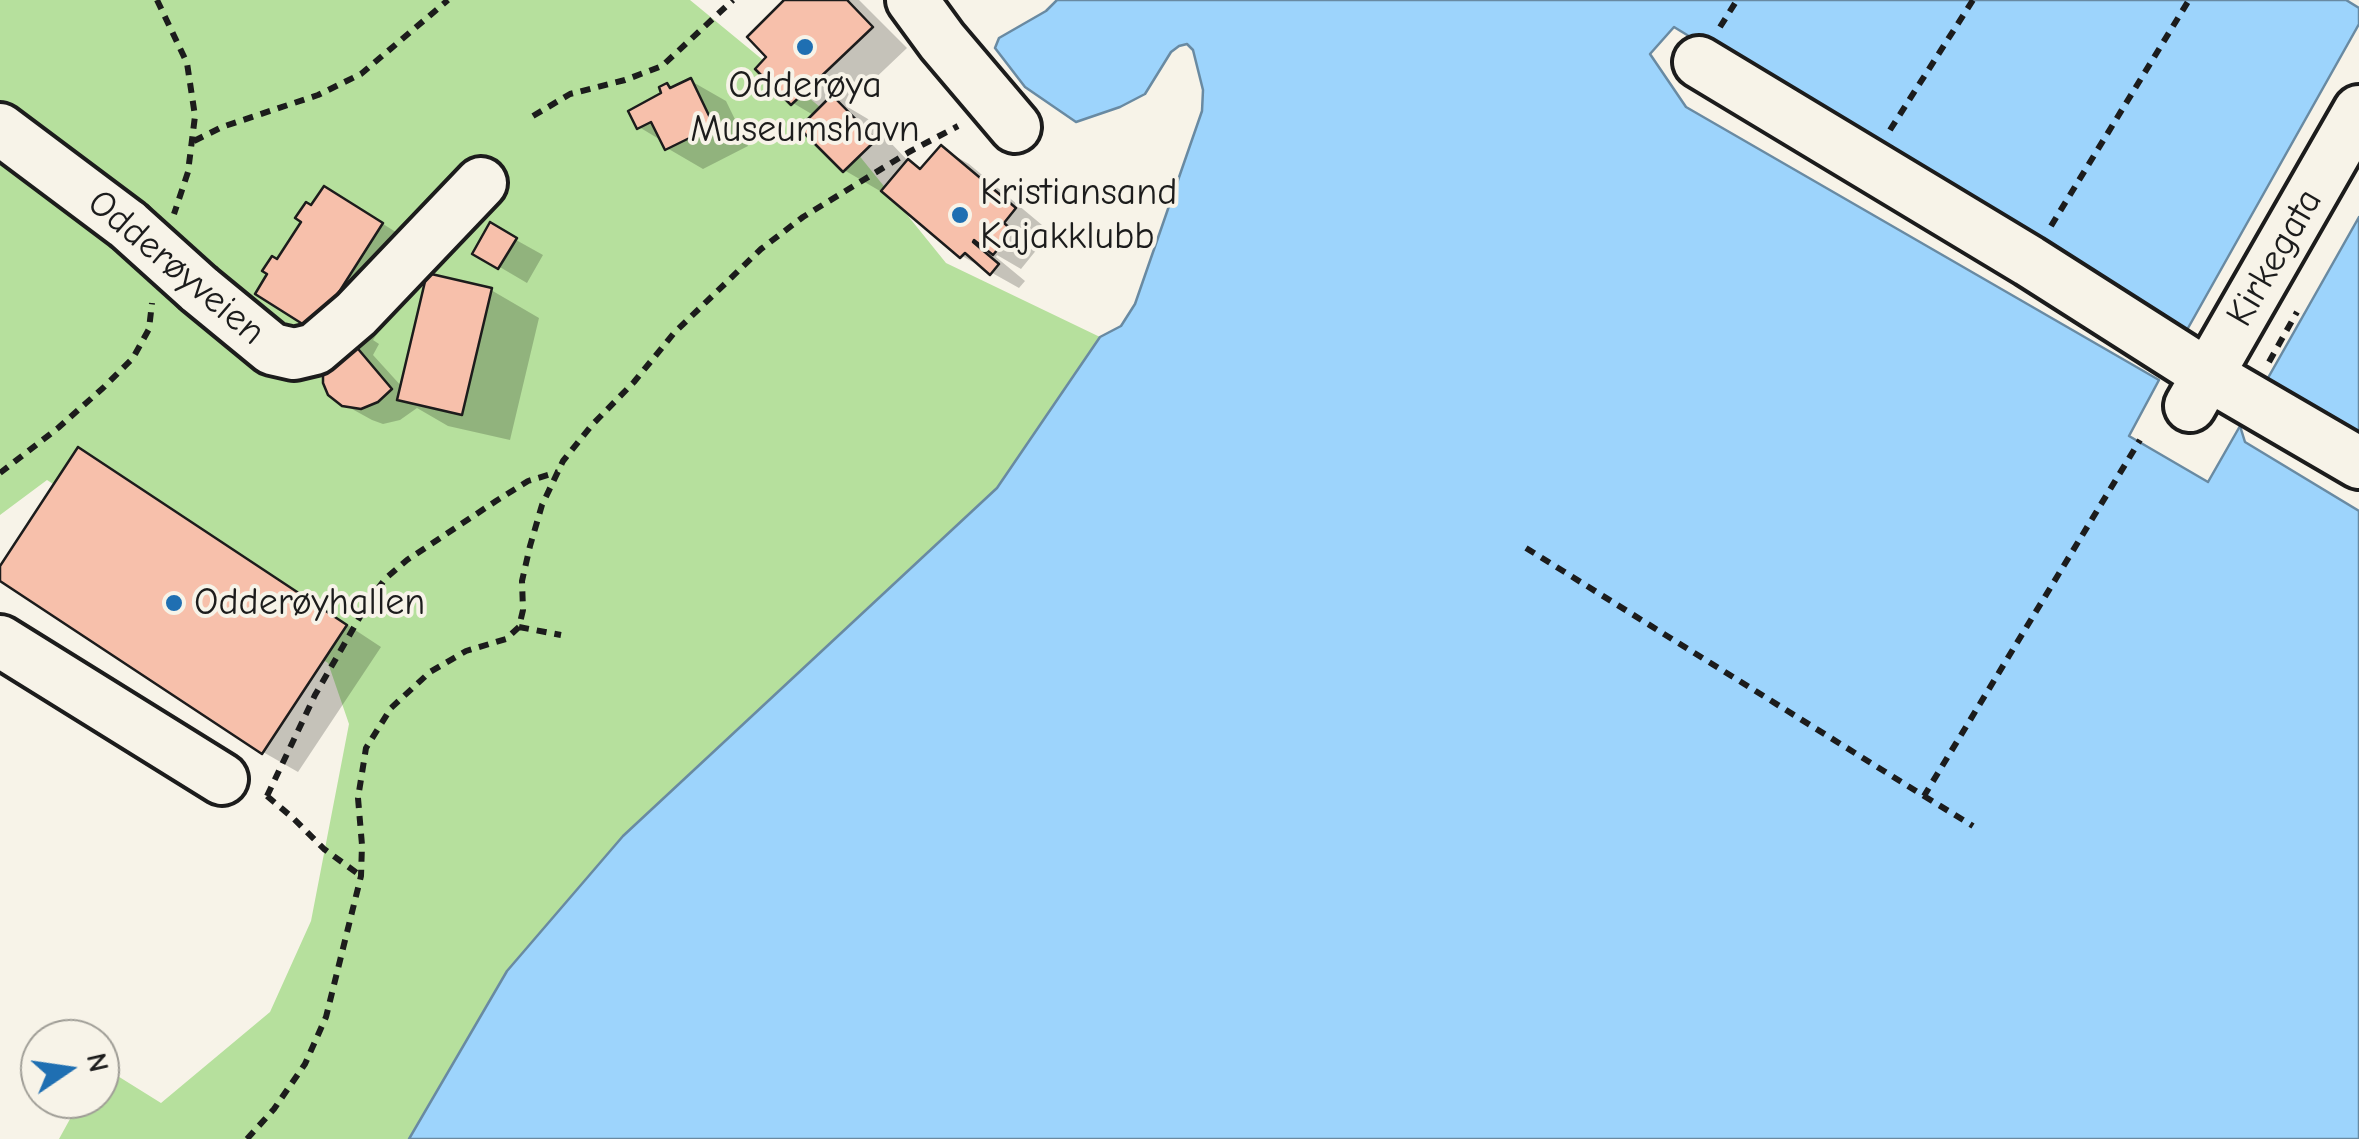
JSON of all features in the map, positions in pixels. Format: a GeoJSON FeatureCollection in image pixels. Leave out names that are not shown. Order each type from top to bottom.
{"type":"FeatureCollection","features":[{"type":"Feature","properties":{"kind":"street"},"geometry":{"type":"LineString","coordinates":[[912,0],[1004,115]]}},
{"type":"Feature","properties":{"kind":"street"},"geometry":{"type":"LineString","coordinates":[[1698,62],[2029,261],[2199,390],[2359,463]]}},
{"type":"Feature","properties":{"kind":"street","name":"Kirkegata"},"geometry":{"type":"LineString","coordinates":[[2199,390],[2359,111]]}},
{"type":"Feature","properties":{"kind":"street","name":"Odderøyveien"},"geometry":{"type":"LineString","coordinates":[[0,129],[128,225],[260,341],[272,349],[294,354],[315,349],[356,314],[481,182]]}},
{"type":"Feature","properties":{"kind":"street"},"geometry":{"type":"LineString","coordinates":[[0,641],[244,788]]}},
{"type":"Feature","properties":{"kind":"path"},"geometry":{"type":"LineString","coordinates":[[193,142],[222,127],[318,96],[361,74],[448,0]]}},
{"type":"Feature","properties":{"kind":"path"},"geometry":{"type":"LineString","coordinates":[[533,116],[570,94],[662,66],[733,0]]}},
{"type":"Feature","properties":{"kind":"path"},"geometry":{"type":"LineString","coordinates":[[1868,165],[1973,0]]}},
{"type":"Feature","properties":{"kind":"path"},"geometry":{"type":"LineString","coordinates":[[2029,261],[2189,0]]}},
{"type":"Feature","properties":{"kind":"path"},"geometry":{"type":"LineString","coordinates":[[247,1139],[306,1064],[326,1017],[361,876],[358,798],[366,748],[392,708],[430,672],[466,652],[506,639],[518,626],[530,546],[542,505],[563,461],[674,332],[761,249],[909,152],[953,130],[1004,115]]}},
{"type":"Feature","properties":{"kind":"path"},"geometry":{"type":"LineString","coordinates":[[1924,796],[2140,440]]}},
{"type":"Feature","properties":{"kind":"path"},"geometry":{"type":"LineString","coordinates":[[361,876],[324,849],[294,818],[244,788],[315,695],[386,578],[496,501],[528,482],[558,472]]}},
{"type":"Feature","properties":{"kind":"path"},"geometry":{"type":"LineString","coordinates":[[1526,548],[1973,826]]}},
{"type":"Feature","properties":{"kind":"path"},"geometry":{"type":"LineString","coordinates":[[518,626],[561,634]]}},
{"type":"Feature","properties":{"kind":"green space"},"geometry":{"type":"Polygon","coordinates":[[[0,0],[690,0],[820,107],[946,263],[1100,337],[997,488],[623,836],[507,971],[409,1139],[59,1139],[70,1119],[120,1119],[120,1077],[161,1103],[270,1012],[311,921],[349,724],[328,663],[47,480],[0,515],[0,0]]]}},
{"type":"Feature","properties":{"kind":"water"},"geometry":{"type":"Polygon","coordinates":[[[1057,0],[2346,0],[2359,8],[2359,24],[2183,337],[1674,27],[1650,54],[1686,107],[2159,380],[2129,436],[2208,482],[2240,426],[2245,442],[2359,511],[2359,1139],[409,1139],[507,971],[623,836],[997,488],[1100,337],[1121,326],[1135,304],[1202,111],[1203,90],[1193,50],[1187,44],[1171,52],[1145,94],[1076,122],[1025,87],[995,48],[999,38],[1046,11],[1057,0]]]}},
{"type":"Feature","properties":{"kind":"water"},"geometry":{"type":"Polygon","coordinates":[[[2359,217],[2359,442],[2264,385],[2359,217]]]}},
{"type":"Feature","properties":{"kind":"building","name":"Odderøya Museumshavn"},"geometry":{"type":"Polygon","coordinates":[[[784,0],[847,0],[873,27],[791,105],[755,69],[766,57],[747,37],[784,0]]]}},
{"type":"Feature","properties":{"kind":"building"},"geometry":{"type":"Polygon","coordinates":[[[691,78],[714,126],[665,150],[651,122],[637,129],[628,111],[661,93],[659,87],[667,83],[670,88],[691,78]]]}},
{"type":"Feature","properties":{"kind":"building"},"geometry":{"type":"Polygon","coordinates":[[[832,95],[876,140],[843,172],[799,128],[832,95]]]}},
{"type":"Feature","properties":{"kind":"building","name":"Kristiansand Kajakklubb"},"geometry":{"type":"Polygon","coordinates":[[[941,145],[1016,208],[1004,223],[1013,231],[993,255],[973,242],[999,264],[990,275],[965,253],[960,258],[881,191],[908,159],[920,169],[941,145]]]}},
{"type":"Feature","properties":{"kind":"building"},"geometry":{"type":"Polygon","coordinates":[[[324,186],[383,223],[327,311],[320,335],[255,294],[267,274],[262,271],[272,256],[277,259],[301,222],[295,218],[306,202],[311,205],[324,186]]]}},
{"type":"Feature","properties":{"kind":"building"},"geometry":{"type":"Polygon","coordinates":[[[490,222],[517,238],[498,269],[472,254],[490,222]]]}},
{"type":"Feature","properties":{"kind":"building"},"geometry":{"type":"Polygon","coordinates":[[[427,273],[492,288],[462,415],[397,400],[427,273]]]}},
{"type":"Feature","properties":{"kind":"building"},"geometry":{"type":"Polygon","coordinates":[[[348,337],[392,389],[378,402],[361,409],[342,406],[328,395],[323,383],[323,370],[348,337]]]}},
{"type":"Feature","properties":{"kind":"building","name":"Odderøyhallen"},"geometry":{"type":"Polygon","coordinates":[[[78,447],[347,625],[262,754],[0,581],[0,566],[78,447]]]}},
{"type":"Feature","properties":{"kind":"place","name":"Odderøya Museumshavn"},"geometry":{"type":"Point","coordinates":[805,47]}},
{"type":"Feature","properties":{"kind":"place","name":"Kristiansand Kajakklubb"},"geometry":{"type":"Point","coordinates":[960,215]}},
{"type":"Feature","properties":{"kind":"place","name":"Odderøyhallen"},"geometry":{"type":"Point","coordinates":[174,603]}}]}
